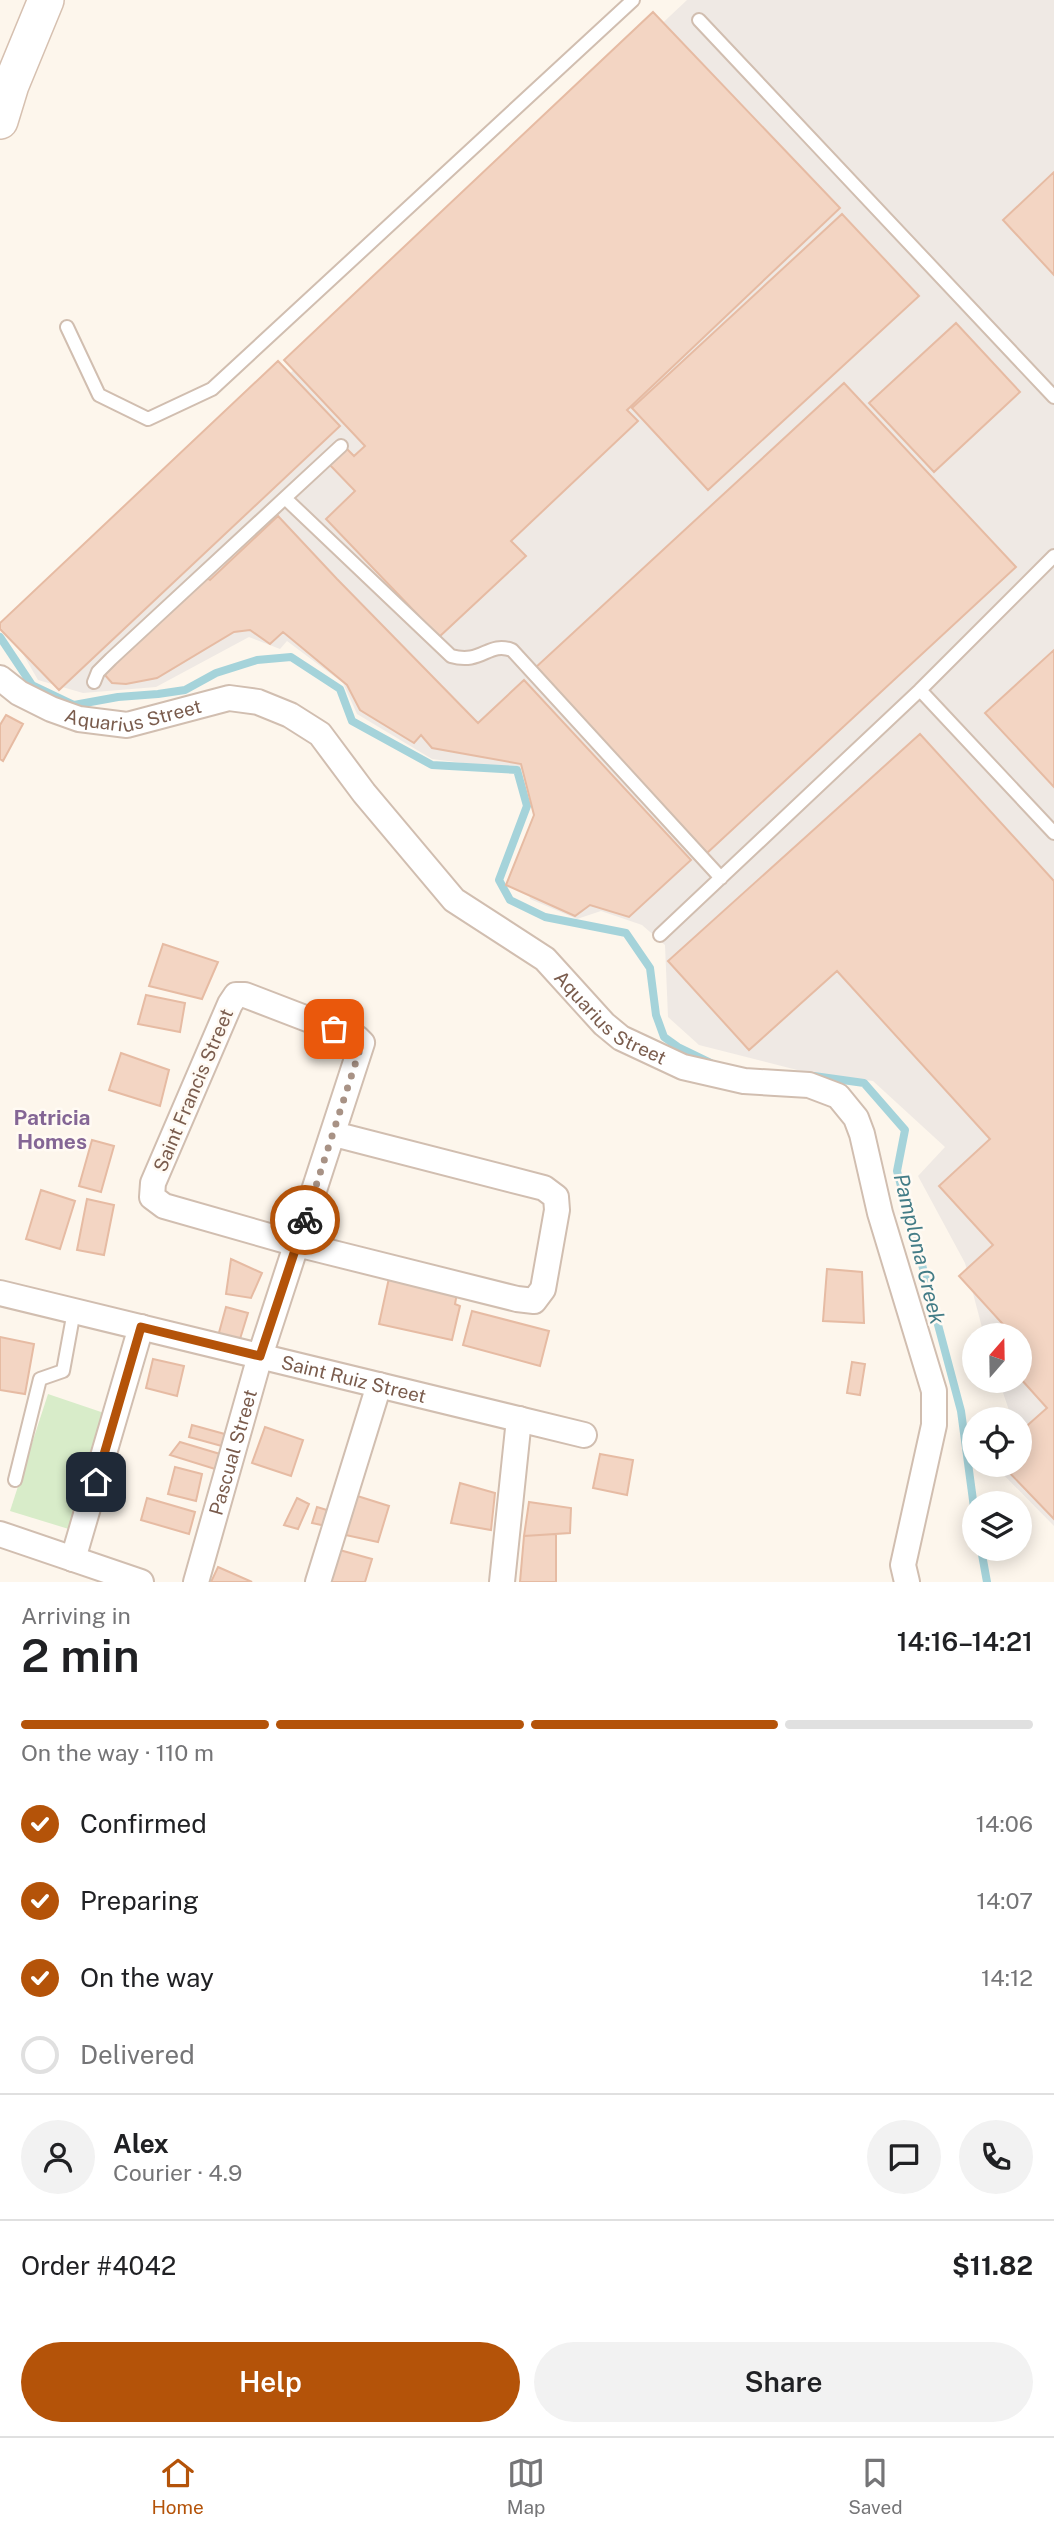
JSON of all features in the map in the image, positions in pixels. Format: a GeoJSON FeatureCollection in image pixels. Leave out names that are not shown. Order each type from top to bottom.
{"type":"FeatureCollection","features":[{"type":"Feature","properties":{"kind":"main road"},"geometry":{"type":"LineString","coordinates":[[0,121],[11,85],[46,0]]}},
{"type":"Feature","properties":{"kind":"street","name":"Aquarius Street"},"geometry":{"type":"LineString","coordinates":[[0,678],[19,693],[79,719],[127,725],[229,698],[258,702],[290,715],[320,734],[364,793],[454,900],[545,959],[604,1024],[621,1038],[683,1068],[744,1081],[809,1085],[838,1096],[856,1118],[862,1134],[880,1213],[934,1391],[934,1425],[903,1566],[906,1582]]}},
{"type":"Feature","properties":{"kind":"street","name":"Saint Francis Street"},"geometry":{"type":"LineString","coordinates":[[298,1244],[164,1206],[152,1197],[153,1184],[236,995],[245,995],[357,1038],[362,1043]]}},
{"type":"Feature","properties":{"kind":"street","name":"Pascual Street"},"geometry":{"type":"LineString","coordinates":[[196,1582],[260,1356],[362,1043]]}},
{"type":"Feature","properties":{"kind":"street"},"geometry":{"type":"LineString","coordinates":[[298,1244],[517,1299],[534,1301],[543,1289],[557,1210],[556,1197],[544,1188],[334,1134]]}},
{"type":"Feature","properties":{"kind":"street","name":"Saint Ruiz Street"},"geometry":{"type":"LineString","coordinates":[[0,1293],[584,1435]]}},
{"type":"Feature","properties":{"kind":"street"},"geometry":{"type":"LineString","coordinates":[[73,1559],[141,1327]]}},
{"type":"Feature","properties":{"kind":"street"},"geometry":{"type":"LineString","coordinates":[[318,1582],[379,1385]]}},
{"type":"Feature","properties":{"kind":"street"},"geometry":{"type":"LineString","coordinates":[[502,1582],[519,1419]]}},
{"type":"Feature","properties":{"kind":"street"},"geometry":{"type":"LineString","coordinates":[[0,1534],[141,1582]]}},
{"type":"Feature","properties":{"kind":"lane"},"geometry":{"type":"LineString","coordinates":[[67,327],[99,395],[148,419],[212,390],[633,0]]}},
{"type":"Feature","properties":{"kind":"lane"},"geometry":{"type":"LineString","coordinates":[[699,20],[1054,397]]}},
{"type":"Feature","properties":{"kind":"lane"},"geometry":{"type":"LineString","coordinates":[[94,682],[98,672],[111,659],[341,446]]}},
{"type":"Feature","properties":{"kind":"lane"},"geometry":{"type":"LineString","coordinates":[[285,498],[451,656],[463,660],[476,658],[496,648],[512,650],[721,878]]}},
{"type":"Feature","properties":{"kind":"lane"},"geometry":{"type":"LineString","coordinates":[[660,935],[920,690],[1054,556]]}},
{"type":"Feature","properties":{"kind":"lane"},"geometry":{"type":"LineString","coordinates":[[920,690],[1054,833]]}},
{"type":"Feature","properties":{"kind":"lane"},"geometry":{"type":"LineString","coordinates":[[15,1480],[40,1379],[63,1371],[74,1311]]}},
{"type":"Feature","properties":{"kind":"shaded area"},"geometry":{"type":"Polygon","coordinates":[[[687,0],[1054,0],[1054,1526],[1032,1504],[1032,1491],[1020,1491],[1006,1477],[1032,1477],[1032,1407],[1008,1407],[1003,1393],[1032,1393],[1032,1323],[981,1323],[965,1263],[918,1176],[945,1147],[873,1081],[805,1072],[699,1045],[668,1017],[665,945],[642,925],[601,911],[577,919],[530,899],[525,866],[545,816],[533,772],[432,759],[357,714],[343,683],[287,641],[280,649],[249,637],[156,687],[83,693],[38,680],[12,635],[687,0]]]}},
{"type":"Feature","properties":{"kind":"green space"},"geometry":{"type":"Polygon","coordinates":[[[48,1394],[107,1414],[72,1530],[10,1511],[48,1394]]]}},
{"type":"Feature","properties":{"kind":"building"},"geometry":{"type":"Polygon","coordinates":[[[653,12],[840,208],[627,410],[638,421],[511,541],[526,556],[439,637],[326,519],[355,491],[328,463],[345,447],[354,456],[365,446],[284,360],[653,12]]]}},
{"type":"Feature","properties":{"kind":"building"},"geometry":{"type":"Polygon","coordinates":[[[1054,172],[1054,275],[1003,220],[1054,172]]]}},
{"type":"Feature","properties":{"kind":"building"},"geometry":{"type":"Polygon","coordinates":[[[842,214],[919,296],[708,490],[632,408],[842,214]]]}},
{"type":"Feature","properties":{"kind":"building"},"geometry":{"type":"Polygon","coordinates":[[[956,323],[1020,392],[934,472],[869,403],[956,323]]]}},
{"type":"Feature","properties":{"kind":"building"},"geometry":{"type":"Polygon","coordinates":[[[278,361],[340,426],[59,690],[0,629],[0,623],[278,361]]]}},
{"type":"Feature","properties":{"kind":"building"},"geometry":{"type":"Polygon","coordinates":[[[844,383],[1016,567],[707,853],[535,668],[844,383]]]}},
{"type":"Feature","properties":{"kind":"building"},"geometry":{"type":"Polygon","coordinates":[[[278,516],[478,723],[524,680],[691,860],[629,917],[590,905],[575,916],[506,885],[534,815],[521,764],[432,748],[421,735],[414,743],[360,710],[347,685],[283,632],[270,644],[250,630],[234,632],[157,678],[126,684],[112,683],[104,674],[278,516]]]}},
{"type":"Feature","properties":{"kind":"building"},"geometry":{"type":"Polygon","coordinates":[[[1054,650],[1054,787],[985,713],[1054,650]]]}},
{"type":"Feature","properties":{"kind":"building"},"geometry":{"type":"Polygon","coordinates":[[[6,715],[23,724],[3,761],[0,759],[0,725],[6,715]]]}},
{"type":"Feature","properties":{"kind":"building"},"geometry":{"type":"Polygon","coordinates":[[[920,734],[1054,881],[1054,1519],[1032,1496],[1032,1491],[1027,1491],[1014,1477],[1032,1477],[1032,1421],[1047,1408],[1032,1391],[1032,1323],[1002,1323],[959,1276],[993,1245],[939,1186],[990,1139],[837,971],[749,1050],[668,961],[920,734]]]}},
{"type":"Feature","properties":{"kind":"building"},"geometry":{"type":"Polygon","coordinates":[[[163,944],[218,962],[202,999],[149,986],[163,944]]]}},
{"type":"Feature","properties":{"kind":"building"},"geometry":{"type":"Polygon","coordinates":[[[146,995],[185,1003],[180,1032],[138,1024],[146,995]]]}},
{"type":"Feature","properties":{"kind":"building"},"geometry":{"type":"Polygon","coordinates":[[[121,1053],[169,1070],[160,1106],[109,1090],[121,1053]]]}},
{"type":"Feature","properties":{"kind":"building"},"geometry":{"type":"Polygon","coordinates":[[[92,1140],[114,1146],[101,1192],[79,1186],[92,1140]]]}},
{"type":"Feature","properties":{"kind":"building"},"geometry":{"type":"Polygon","coordinates":[[[41,1190],[75,1201],[60,1249],[26,1239],[41,1190]]]}},
{"type":"Feature","properties":{"kind":"building"},"geometry":{"type":"Polygon","coordinates":[[[87,1199],[114,1205],[104,1255],[77,1250],[87,1199]]]}},
{"type":"Feature","properties":{"kind":"building"},"geometry":{"type":"Polygon","coordinates":[[[231,1259],[262,1273],[251,1298],[226,1294],[231,1259]]]}},
{"type":"Feature","properties":{"kind":"building"},"geometry":{"type":"Polygon","coordinates":[[[827,1269],[862,1272],[864,1323],[823,1321],[827,1269]]]}},
{"type":"Feature","properties":{"kind":"building"},"geometry":{"type":"Polygon","coordinates":[[[389,1278],[457,1293],[455,1304],[460,1306],[452,1340],[379,1324],[389,1278]]]}},
{"type":"Feature","properties":{"kind":"building"},"geometry":{"type":"Polygon","coordinates":[[[226,1307],[248,1313],[240,1339],[217,1340],[226,1307]]]}},
{"type":"Feature","properties":{"kind":"building"},"geometry":{"type":"Polygon","coordinates":[[[472,1311],[549,1331],[540,1366],[463,1345],[472,1311]]]}},
{"type":"Feature","properties":{"kind":"building"},"geometry":{"type":"Polygon","coordinates":[[[0,1337],[34,1344],[25,1394],[0,1390],[0,1337]]]}},
{"type":"Feature","properties":{"kind":"building"},"geometry":{"type":"Polygon","coordinates":[[[153,1359],[184,1366],[177,1396],[146,1388],[153,1359]]]}},
{"type":"Feature","properties":{"kind":"building"},"geometry":{"type":"Polygon","coordinates":[[[852,1362],[865,1364],[860,1395],[847,1393],[852,1362]]]}},
{"type":"Feature","properties":{"kind":"building"},"geometry":{"type":"Polygon","coordinates":[[[192,1425],[232,1436],[229,1448],[189,1437],[192,1425]]]}},
{"type":"Feature","properties":{"kind":"building"},"geometry":{"type":"Polygon","coordinates":[[[265,1427],[303,1440],[291,1476],[252,1463],[265,1427]]]}},
{"type":"Feature","properties":{"kind":"building"},"geometry":{"type":"Polygon","coordinates":[[[180,1442],[220,1454],[215,1469],[170,1455],[180,1442]]]}},
{"type":"Feature","properties":{"kind":"building"},"geometry":{"type":"Polygon","coordinates":[[[600,1454],[633,1460],[627,1495],[593,1488],[600,1454]]]}},
{"type":"Feature","properties":{"kind":"building"},"geometry":{"type":"Polygon","coordinates":[[[175,1467],[202,1474],[196,1501],[168,1494],[175,1467]]]}},
{"type":"Feature","properties":{"kind":"building"},"geometry":{"type":"Polygon","coordinates":[[[460,1483],[495,1493],[491,1530],[451,1523],[460,1483]]]}},
{"type":"Feature","properties":{"kind":"building"},"geometry":{"type":"Polygon","coordinates":[[[351,1494],[389,1506],[378,1542],[341,1534],[351,1494]]]}},
{"type":"Feature","properties":{"kind":"building"},"geometry":{"type":"Polygon","coordinates":[[[147,1498],[195,1512],[189,1534],[141,1520],[147,1498]]]}},
{"type":"Feature","properties":{"kind":"building"},"geometry":{"type":"Polygon","coordinates":[[[297,1498],[309,1504],[298,1529],[284,1525],[297,1498]]]}},
{"type":"Feature","properties":{"kind":"building"},"geometry":{"type":"Polygon","coordinates":[[[529,1502],[571,1508],[570,1533],[524,1536],[529,1502]]]}},
{"type":"Feature","properties":{"kind":"building"},"geometry":{"type":"Polygon","coordinates":[[[317,1507],[330,1511],[326,1526],[312,1523],[317,1507]]]}},
{"type":"Feature","properties":{"kind":"building"},"geometry":{"type":"Polygon","coordinates":[[[556,1534],[556,1582],[520,1582],[524,1536],[556,1534]]]}},
{"type":"Feature","properties":{"kind":"building"},"geometry":{"type":"Polygon","coordinates":[[[336,1549],[372,1559],[365,1582],[325,1582],[336,1549]]]}},
{"type":"Feature","properties":{"kind":"building"},"geometry":{"type":"Polygon","coordinates":[[[218,1567],[252,1582],[211,1582],[218,1567]]]}},
{"type":"Feature","properties":{"kind":"waterway","name":"Pamplona Creek"},"geometry":{"type":"LineString","coordinates":[[0,637],[32,685],[74,705],[185,690],[216,673],[257,660],[291,657],[340,689],[352,721],[432,765],[517,770],[527,806],[499,880],[510,900],[545,917],[626,933],[650,968],[656,1015],[664,1037],[711,1063]]}},
{"type":"Feature","properties":{"kind":"waterway","name":"Pamplona Creek"},"geometry":{"type":"LineString","coordinates":[[814,1076],[864,1083],[905,1130],[897,1171],[961,1411],[972,1491]]}},
{"type":"Feature","properties":{"kind":"waterway","name":"Pamplona Creek"},"geometry":{"type":"LineString","coordinates":[[983,1561],[987,1582]]}},
{"type":"Feature","properties":{"kind":"way so far"},"geometry":{"type":"LineString","coordinates":[[305,1220],[362,1043],[357,1038],[334,1029]]}},
{"type":"Feature","properties":{"kind":"district","name":"Patricia Homes"},"geometry":{"type":"Point","coordinates":[52,1130]}},
{"type":"Feature","properties":{"kind":"route"},"geometry":{"type":"LineString","coordinates":[[96,1482],[141,1327],[260,1356],[305,1220]]}}]}
